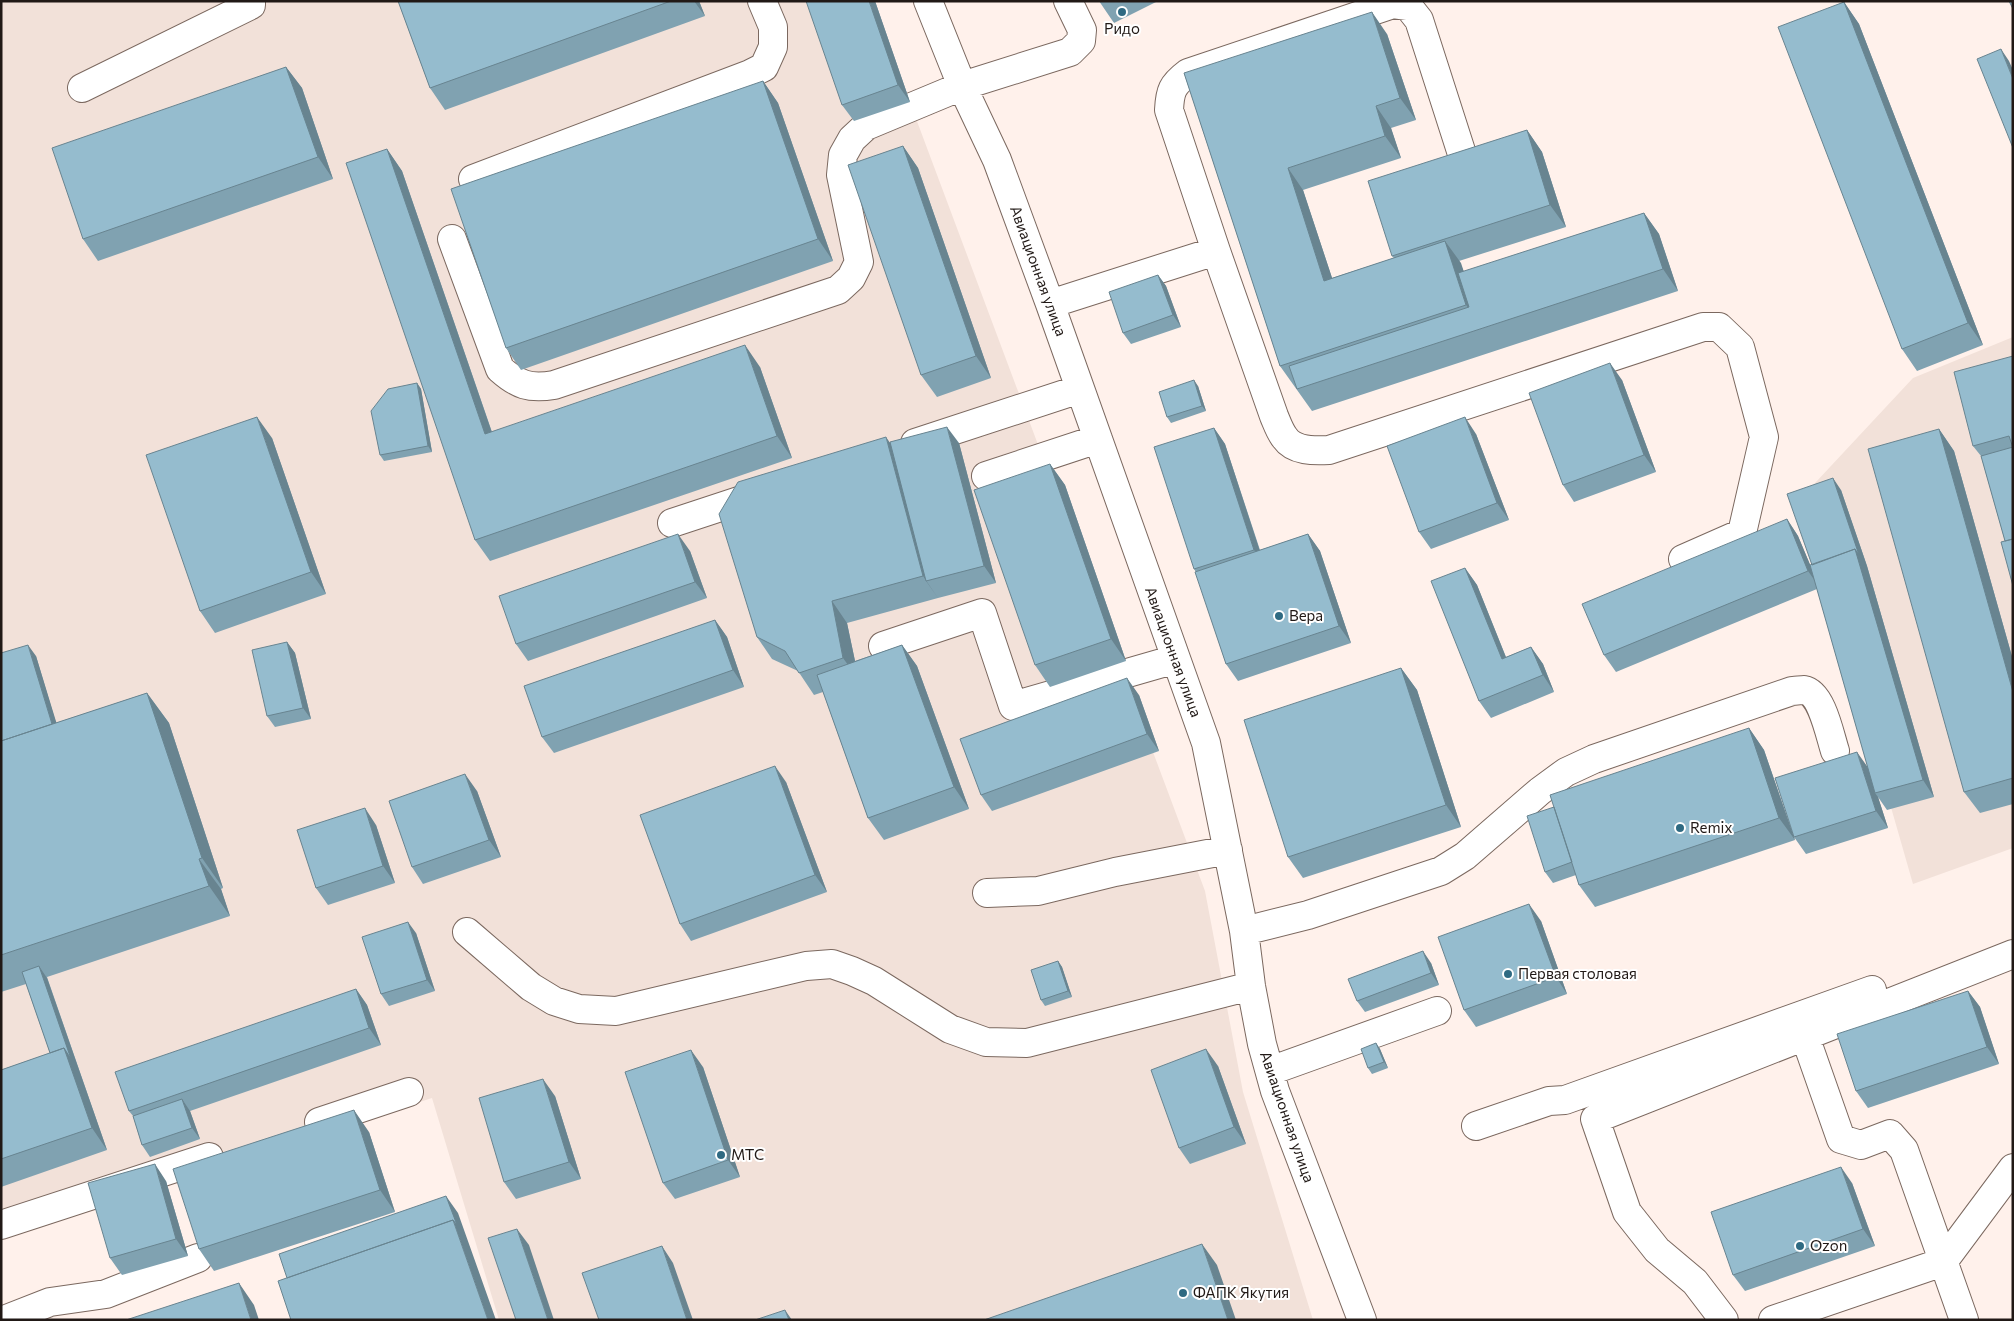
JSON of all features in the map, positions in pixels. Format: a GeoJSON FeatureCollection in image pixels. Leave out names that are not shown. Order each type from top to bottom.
{"type":"FeatureCollection","features":[{"type":"Feature","properties":{"kind":"street"},"geometry":{"type":"LineString","coordinates":[[82,88],[250,5],[251,1]]}},
{"type":"Feature","properties":{"kind":"street"},"geometry":{"type":"LineString","coordinates":[[473,179],[750,74],[764,67],[773,47],[773,27],[762,1]]}},
{"type":"Feature","properties":{"kind":"street","name":"Авиационная улица"},"geometry":{"type":"LineString","coordinates":[[928,1],[962,86],[997,160],[1206,743],[1244,931],[1251,986],[1262,1044],[1275,1091],[1362,1320]]}},
{"type":"Feature","properties":{"kind":"street"},"geometry":{"type":"LineString","coordinates":[[452,239],[500,369],[514,382],[536,388],[554,386],[838,290],[852,278],[859,262],[841,175],[843,155],[852,139],[866,126],[962,86],[1070,52],[1081,41],[1082,30],[1068,1]]}},
{"type":"Feature","properties":{"kind":"street"},"geometry":{"type":"LineString","coordinates":[[1461,151],[1420,20],[1408,6],[1393,4],[1188,73],[1176,83],[1170,96],[1169,110],[1274,416],[1285,439],[1298,447],[1313,451],[1329,450],[1703,327],[1719,327],[1740,347],[1764,437],[1742,533],[1683,559]]}},
{"type":"Feature","properties":{"kind":"street"},"geometry":{"type":"LineString","coordinates":[[1050,304],[1216,251]]}},
{"type":"Feature","properties":{"kind":"street"},"geometry":{"type":"LineString","coordinates":[[890,451],[1080,389]]}},
{"type":"Feature","properties":{"kind":"street"},"geometry":{"type":"LineString","coordinates":[[986,476],[1098,439]]}},
{"type":"Feature","properties":{"kind":"street"},"geometry":{"type":"LineString","coordinates":[[672,523],[786,486]]}},
{"type":"Feature","properties":{"kind":"street"},"geometry":{"type":"LineString","coordinates":[[883,646],[982,613],[1013,706],[1176,659]]}},
{"type":"Feature","properties":{"kind":"street"},"geometry":{"type":"LineString","coordinates":[[1244,931],[1308,914],[1441,871],[1465,856],[1540,791],[1566,772],[1594,758],[1792,692],[1804,690],[1818,700],[1835,751]]}},
{"type":"Feature","properties":{"kind":"street"},"geometry":{"type":"LineString","coordinates":[[987,893],[1038,891],[1115,872],[1228,850]]}},
{"type":"Feature","properties":{"kind":"street"},"geometry":{"type":"LineString","coordinates":[[467,932],[532,987],[554,1001],[579,1009],[616,1011],[806,966],[832,964],[874,981],[950,1029],[986,1042],[1027,1043],[1251,986]]}},
{"type":"Feature","properties":{"kind":"street"},"geometry":{"type":"LineString","coordinates":[[1476,1126],[1549,1101],[1564,1100],[2013,940]]}},
{"type":"Feature","properties":{"kind":"street"},"geometry":{"type":"LineString","coordinates":[[1801,1025],[2013,946]]}},
{"type":"Feature","properties":{"kind":"street"},"geometry":{"type":"LineString","coordinates":[[1724,1320],[1695,1282],[1657,1250],[1627,1212],[1595,1119],[2013,954]]}},
{"type":"Feature","properties":{"kind":"street"},"geometry":{"type":"LineString","coordinates":[[1801,1025],[1943,975]]}},
{"type":"Feature","properties":{"kind":"street"},"geometry":{"type":"LineString","coordinates":[[1270,1071],[1437,1011]]}},
{"type":"Feature","properties":{"kind":"street"},"geometry":{"type":"LineString","coordinates":[[1801,1025],[1841,1139],[1861,1144],[1890,1134],[1904,1150],[1964,1320]]}},
{"type":"Feature","properties":{"kind":"street"},"geometry":{"type":"LineString","coordinates":[[295,1129],[409,1092]]}},
{"type":"Feature","properties":{"kind":"street"},"geometry":{"type":"LineString","coordinates":[[1,1225],[229,1151]]}},
{"type":"Feature","properties":{"kind":"street"},"geometry":{"type":"LineString","coordinates":[[1773,1320],[1943,1262],[2013,1168]]}},
{"type":"Feature","properties":{"kind":"street"},"geometry":{"type":"LineString","coordinates":[[4,1320],[50,1302],[106,1294],[198,1258]]}},
{"type":"Feature","properties":{"kind":"shaded area"},"geometry":{"type":"Polygon","coordinates":[[[1,1],[872,1],[1205,891],[1243,1092],[1313,1320],[499,1320],[432,1098],[1,1239],[1,1]]]}},
{"type":"Feature","properties":{"kind":"shaded area"},"geometry":{"type":"Polygon","coordinates":[[[2013,337],[2013,848],[1913,884],[1802,497],[1913,378],[2013,337]]]}},
{"type":"Feature","properties":{"kind":"building"},"geometry":{"type":"Polygon","coordinates":[[[398,1],[671,1],[430,88],[398,1]]]}},
{"type":"Feature","properties":{"kind":"building"},"geometry":{"type":"Polygon","coordinates":[[[806,1],[869,1],[898,85],[842,105],[806,1]]]}},
{"type":"Feature","properties":{"kind":"building"},"geometry":{"type":"Polygon","coordinates":[[[2009,1],[2013,1],[2013,9],[2009,1]]]}},
{"type":"Feature","properties":{"kind":"building"},"geometry":{"type":"Polygon","coordinates":[[[1844,2],[1968,323],[1902,349],[1778,27],[1844,2]]]}},
{"type":"Feature","properties":{"kind":"building"},"geometry":{"type":"Polygon","coordinates":[[[1372,12],[1400,98],[1376,106],[1385,136],[1288,168],[1324,281],[1445,241],[1466,305],[1280,366],[1184,73],[1372,12]]]}},
{"type":"Feature","properties":{"kind":"building"},"geometry":{"type":"Polygon","coordinates":[[[2001,49],[2013,79],[2013,148],[1977,59],[2001,49]]]}},
{"type":"Feature","properties":{"kind":"building"},"geometry":{"type":"Polygon","coordinates":[[[286,67],[318,157],[83,239],[52,148],[286,67]]]}},
{"type":"Feature","properties":{"kind":"building"},"geometry":{"type":"Polygon","coordinates":[[[763,81],[818,239],[506,348],[451,189],[763,81]]]}},
{"type":"Feature","properties":{"kind":"building"},"geometry":{"type":"Polygon","coordinates":[[[1527,130],[1550,205],[1392,256],[1368,181],[1527,130]]]}},
{"type":"Feature","properties":{"kind":"building"},"geometry":{"type":"Polygon","coordinates":[[[903,146],[976,356],[921,375],[848,165],[903,146]]]}},
{"type":"Feature","properties":{"kind":"building"},"geometry":{"type":"Polygon","coordinates":[[[387,149],[485,434],[745,345],[777,436],[475,540],[346,163],[387,149]]]}},
{"type":"Feature","properties":{"kind":"building"},"geometry":{"type":"Polygon","coordinates":[[[1644,213],[1663,269],[1297,389],[1289,366],[1469,307],[1458,273],[1644,213]]]}},
{"type":"Feature","properties":{"kind":"building"},"geometry":{"type":"Polygon","coordinates":[[[1158,275],[1173,315],[1123,333],[1109,292],[1158,275]]]}},
{"type":"Feature","properties":{"kind":"building"},"geometry":{"type":"Polygon","coordinates":[[[2013,356],[2013,448],[2009,436],[1973,446],[1954,372],[2013,356]]]}},
{"type":"Feature","properties":{"kind":"building"},"geometry":{"type":"Polygon","coordinates":[[[1610,363],[1644,455],[1563,485],[1529,393],[1610,363]]]}},
{"type":"Feature","properties":{"kind":"building"},"geometry":{"type":"Polygon","coordinates":[[[1194,380],[1202,406],[1167,417],[1159,392],[1194,380]]]}},
{"type":"Feature","properties":{"kind":"building"},"geometry":{"type":"Polygon","coordinates":[[[417,383],[428,446],[380,455],[371,411],[388,389],[417,383]]]}},
{"type":"Feature","properties":{"kind":"building"},"geometry":{"type":"Polygon","coordinates":[[[257,417],[311,572],[200,611],[146,455],[257,417]]]}},
{"type":"Feature","properties":{"kind":"building"},"geometry":{"type":"Polygon","coordinates":[[[1465,417],[1497,503],[1419,532],[1387,446],[1465,417]]]}},
{"type":"Feature","properties":{"kind":"building"},"geometry":{"type":"Polygon","coordinates":[[[947,427],[984,566],[926,581],[890,442],[947,427]]]}},
{"type":"Feature","properties":{"kind":"building"},"geometry":{"type":"Polygon","coordinates":[[[1214,428],[1254,550],[1194,569],[1154,447],[1214,428]]]}},
{"type":"Feature","properties":{"kind":"building"},"geometry":{"type":"Polygon","coordinates":[[[1939,429],[2013,692],[2013,778],[1964,792],[1868,449],[1939,429]]]}},
{"type":"Feature","properties":{"kind":"building"},"geometry":{"type":"Polygon","coordinates":[[[886,437],[923,576],[832,601],[843,658],[799,673],[785,651],[757,637],[719,514],[738,482],[886,437]]]}},
{"type":"Feature","properties":{"kind":"building"},"geometry":{"type":"Polygon","coordinates":[[[2013,447],[2013,539],[2005,541],[1981,456],[2013,447]]]}},
{"type":"Feature","properties":{"kind":"building"},"geometry":{"type":"Polygon","coordinates":[[[1050,464],[1111,639],[1035,665],[974,490],[1050,464]]]}},
{"type":"Feature","properties":{"kind":"building"},"geometry":{"type":"Polygon","coordinates":[[[1833,478],[1859,555],[1855,549],[1812,565],[1787,494],[1833,478]]]}},
{"type":"Feature","properties":{"kind":"building"},"geometry":{"type":"Polygon","coordinates":[[[1787,519],[1808,571],[1604,655],[1582,604],[1787,519]]]}},
{"type":"Feature","properties":{"kind":"building"},"geometry":{"type":"Polygon","coordinates":[[[678,534],[695,582],[516,644],[499,596],[678,534]]]}},
{"type":"Feature","properties":{"kind":"building","name":"Вера"},"geometry":{"type":"Polygon","coordinates":[[[1308,534],[1339,626],[1226,664],[1195,572],[1308,534]]]}},
{"type":"Feature","properties":{"kind":"building"},"geometry":{"type":"Polygon","coordinates":[[[2013,539],[2013,586],[2001,542],[2013,539]]]}},
{"type":"Feature","properties":{"kind":"building"},"geometry":{"type":"Polygon","coordinates":[[[1855,549],[1923,780],[1875,793],[1810,565],[1855,549]]]}},
{"type":"Feature","properties":{"kind":"building"},"geometry":{"type":"Polygon","coordinates":[[[1465,568],[1502,659],[1531,647],[1543,675],[1479,701],[1431,581],[1465,568]]]}},
{"type":"Feature","properties":{"kind":"building"},"geometry":{"type":"Polygon","coordinates":[[[715,620],[733,670],[542,737],[524,686],[715,620]]]}},
{"type":"Feature","properties":{"kind":"building"},"geometry":{"type":"Polygon","coordinates":[[[287,642],[303,708],[267,716],[252,650],[287,642]]]}},
{"type":"Feature","properties":{"kind":"building"},"geometry":{"type":"Polygon","coordinates":[[[28,645],[52,724],[1,741],[1,653],[28,645]]]}},
{"type":"Feature","properties":{"kind":"building"},"geometry":{"type":"Polygon","coordinates":[[[902,645],[954,787],[868,818],[817,675],[902,645]]]}},
{"type":"Feature","properties":{"kind":"building"},"geometry":{"type":"Polygon","coordinates":[[[1401,668],[1446,805],[1288,857],[1244,720],[1401,668]]]}},
{"type":"Feature","properties":{"kind":"building"},"geometry":{"type":"Polygon","coordinates":[[[1127,678],[1147,734],[981,795],[960,739],[1127,678]]]}},
{"type":"Feature","properties":{"kind":"building"},"geometry":{"type":"Polygon","coordinates":[[[147,693],[202,858],[199,859],[209,886],[1,955],[1,741],[147,693]]]}},
{"type":"Feature","properties":{"kind":"building","name":"Remix"},"geometry":{"type":"Polygon","coordinates":[[[1749,728],[1779,818],[1579,885],[1550,795],[1749,728]]]}},
{"type":"Feature","properties":{"kind":"building"},"geometry":{"type":"Polygon","coordinates":[[[1857,752],[1876,811],[1794,837],[1775,778],[1857,752]]]}},
{"type":"Feature","properties":{"kind":"building"},"geometry":{"type":"Polygon","coordinates":[[[775,766],[815,875],[680,924],[640,815],[775,766]]]}},
{"type":"Feature","properties":{"kind":"building"},"geometry":{"type":"Polygon","coordinates":[[[465,774],[489,840],[412,867],[389,801],[465,774]]]}},
{"type":"Feature","properties":{"kind":"building"},"geometry":{"type":"Polygon","coordinates":[[[1554,807],[1572,862],[1545,872],[1527,816],[1554,807]]]}},
{"type":"Feature","properties":{"kind":"building"},"geometry":{"type":"Polygon","coordinates":[[[365,808],[383,866],[316,888],[297,830],[365,808]]]}},
{"type":"Feature","properties":{"kind":"building","name":"Первая столовая"},"geometry":{"type":"Polygon","coordinates":[[[1529,904],[1556,977],[1464,1010],[1438,937],[1529,904]]]}},
{"type":"Feature","properties":{"kind":"building"},"geometry":{"type":"Polygon","coordinates":[[[408,922],[427,980],[381,994],[362,937],[408,922]]]}},
{"type":"Feature","properties":{"kind":"building"},"geometry":{"type":"Polygon","coordinates":[[[1423,951],[1431,973],[1357,1001],[1348,979],[1423,951]]]}},
{"type":"Feature","properties":{"kind":"building"},"geometry":{"type":"Polygon","coordinates":[[[1058,961],[1068,991],[1041,1000],[1031,970],[1058,961]]]}},
{"type":"Feature","properties":{"kind":"building"},"geometry":{"type":"Polygon","coordinates":[[[39,966],[71,1059],[64,1048],[50,1053],[22,972],[39,966]]]}},
{"type":"Feature","properties":{"kind":"building"},"geometry":{"type":"Polygon","coordinates":[[[356,989],[369,1028],[129,1111],[115,1072],[356,989]]]}},
{"type":"Feature","properties":{"kind":"building"},"geometry":{"type":"Polygon","coordinates":[[[1968,991],[1987,1047],[1856,1091],[1837,1034],[1968,991]]]}},
{"type":"Feature","properties":{"kind":"building"},"geometry":{"type":"Polygon","coordinates":[[[1376,1043],[1384,1062],[1368,1068],[1361,1049],[1376,1043]]]}},
{"type":"Feature","properties":{"kind":"building"},"geometry":{"type":"Polygon","coordinates":[[[64,1048],[92,1128],[1,1159],[1,1070],[64,1048]]]}},
{"type":"Feature","properties":{"kind":"building"},"geometry":{"type":"Polygon","coordinates":[[[1206,1049],[1234,1127],[1179,1148],[1151,1070],[1206,1049]]]}},
{"type":"Feature","properties":{"kind":"building"},"geometry":{"type":"Polygon","coordinates":[[[691,1050],[728,1160],[663,1183],[625,1072],[691,1050]]]}},
{"type":"Feature","properties":{"kind":"building"},"geometry":{"type":"Polygon","coordinates":[[[543,1079],[569,1162],[504,1182],[479,1098],[543,1079]]]}},
{"type":"Feature","properties":{"kind":"building"},"geometry":{"type":"Polygon","coordinates":[[[182,1099],[192,1128],[142,1145],[133,1116],[182,1099]]]}},
{"type":"Feature","properties":{"kind":"building"},"geometry":{"type":"Polygon","coordinates":[[[354,1110],[380,1190],[199,1249],[173,1169],[354,1110]]]}},
{"type":"Feature","properties":{"kind":"building"},"geometry":{"type":"Polygon","coordinates":[[[155,1164],[176,1239],[110,1258],[88,1183],[155,1164]]]}},
{"type":"Feature","properties":{"kind":"building"},"geometry":{"type":"Polygon","coordinates":[[[1841,1167],[1863,1229],[1733,1275],[1711,1212],[1841,1167]]]}},
{"type":"Feature","properties":{"kind":"building"},"geometry":{"type":"Polygon","coordinates":[[[446,1196],[457,1225],[453,1220],[287,1278],[279,1254],[446,1196]]]}},
{"type":"Feature","properties":{"kind":"building"},"geometry":{"type":"Polygon","coordinates":[[[453,1220],[488,1320],[291,1320],[278,1281],[453,1220]]]}},
{"type":"Feature","properties":{"kind":"building"},"geometry":{"type":"Polygon","coordinates":[[[517,1229],[548,1320],[516,1320],[488,1238],[517,1229]]]}},
{"type":"Feature","properties":{"kind":"building"},"geometry":{"type":"Polygon","coordinates":[[[1202,1244],[1228,1320],[984,1320],[1202,1244]]]}},
{"type":"Feature","properties":{"kind":"building"},"geometry":{"type":"Polygon","coordinates":[[[662,1246],[687,1320],[599,1320],[582,1273],[662,1246]]]}},
{"type":"Feature","properties":{"kind":"building"},"geometry":{"type":"Polygon","coordinates":[[[239,1283],[251,1320],[126,1320],[239,1283]]]}},
{"type":"Feature","properties":{"kind":"building"},"geometry":{"type":"Polygon","coordinates":[[[785,1310],[789,1320],[755,1320],[785,1310]]]}},
{"type":"Feature","properties":{"kind":"place","name":"Ридо"},"geometry":{"type":"Point","coordinates":[1122,12]}},
{"type":"Feature","properties":{"kind":"place","name":"Вера"},"geometry":{"type":"Point","coordinates":[1279,616]}},
{"type":"Feature","properties":{"kind":"place","name":"Remix"},"geometry":{"type":"Point","coordinates":[1680,828]}},
{"type":"Feature","properties":{"kind":"place","name":"Первая столовая"},"geometry":{"type":"Point","coordinates":[1508,974]}},
{"type":"Feature","properties":{"kind":"place","name":"МТС"},"geometry":{"type":"Point","coordinates":[721,1155]}},
{"type":"Feature","properties":{"kind":"place","name":"Ozon"},"geometry":{"type":"Point","coordinates":[1800,1246]}},
{"type":"Feature","properties":{"kind":"place","name":"ФАПК Якутия"},"geometry":{"type":"Point","coordinates":[1183,1293]}}]}
